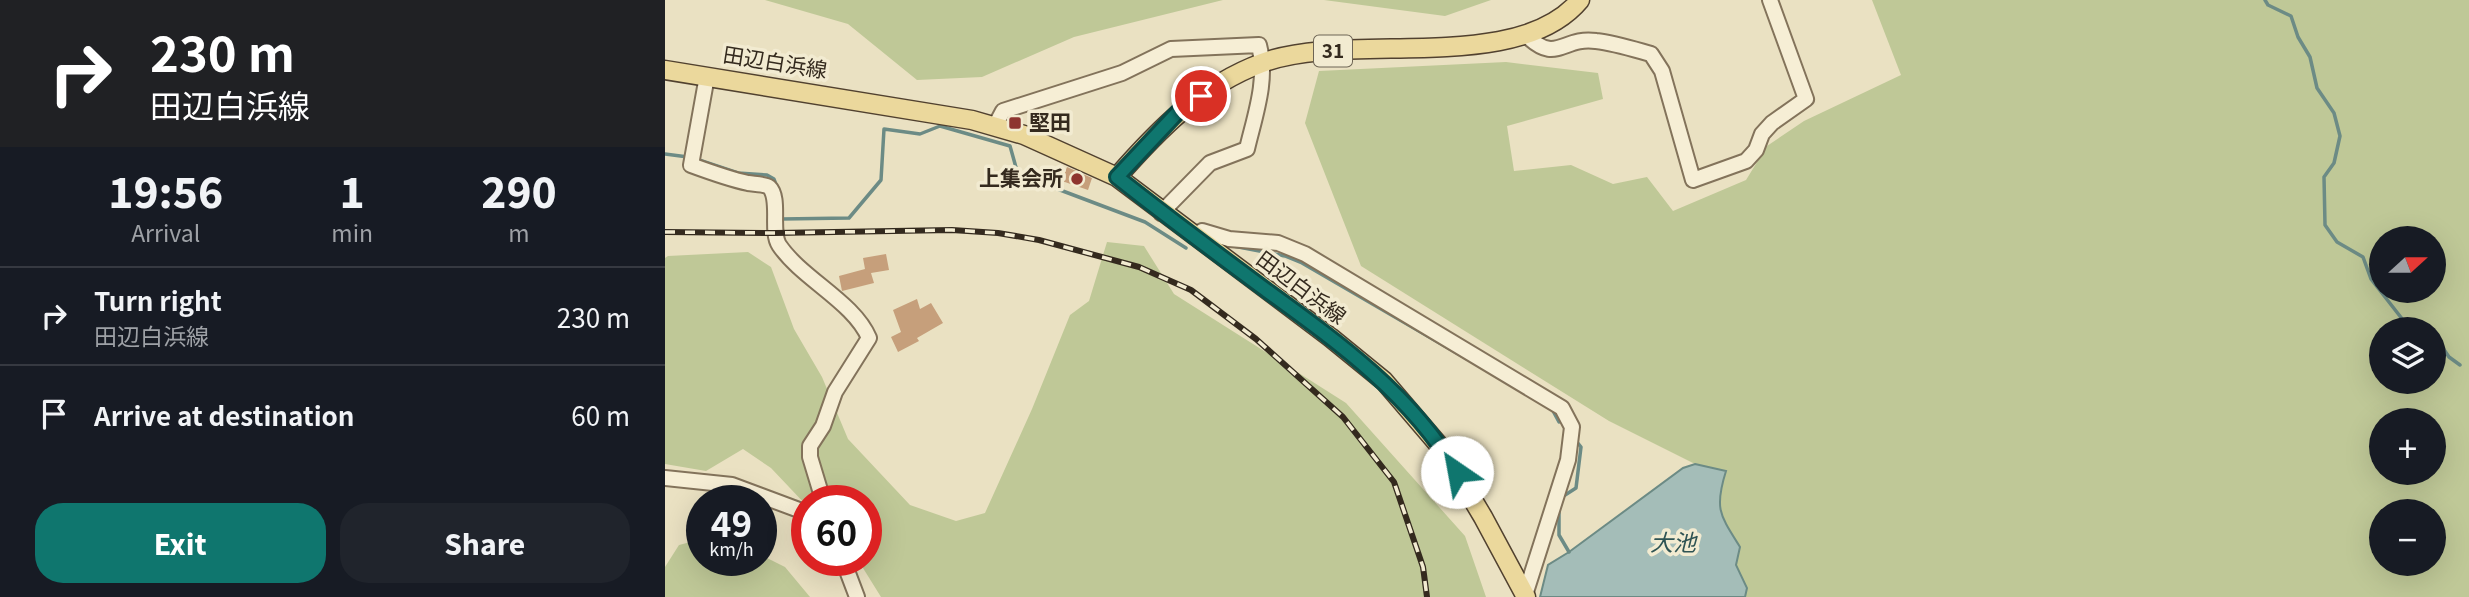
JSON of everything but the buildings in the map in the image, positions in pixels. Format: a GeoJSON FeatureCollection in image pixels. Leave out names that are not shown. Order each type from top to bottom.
{"type":"FeatureCollection","features":[{"type":"Feature","properties":{"kind":"main road","name":"31"},"geometry":{"type":"LineString","coordinates":[[1117,177],[1179,111],[1222,81],[1263,62],[1300,52],[1478,44],[1525,34],[1550,24],[1580,0]]}},
{"type":"Feature","properties":{"kind":"main road","name":"田辺白浜線"},"geometry":{"type":"LineString","coordinates":[[665,70],[915,109],[995,126],[1058,150],[1117,177],[1161,213],[1330,337],[1384,381],[1443,450],[1526,596]]}},
{"type":"Feature","properties":{"kind":"street"},"geometry":{"type":"LineString","coordinates":[[1525,34],[1537,47],[1549,51],[1594,40],[1651,54],[1662,71],[1693,180],[1746,162],[1756,150],[1762,134],[1772,123],[1806,99],[1770,0]]}},
{"type":"Feature","properties":{"kind":"street"},"geometry":{"type":"LineString","coordinates":[[995,126],[1003,111],[1122,73],[1171,49],[1258,46],[1263,62],[1263,76],[1247,149],[1210,163],[1161,213]]}},
{"type":"Feature","properties":{"kind":"street"},"geometry":{"type":"LineString","coordinates":[[707,76],[691,165],[737,181],[768,186],[772,190],[775,206],[777,242],[798,268],[858,320],[869,338],[835,392],[823,426],[810,446],[810,457],[818,485]]}},
{"type":"Feature","properties":{"kind":"street"},"geometry":{"type":"LineString","coordinates":[[1193,236],[1202,231],[1229,239],[1278,243],[1305,254],[1562,408],[1572,427],[1568,460],[1526,596]]}},
{"type":"Feature","properties":{"kind":"street"},"geometry":{"type":"LineString","coordinates":[[665,478],[731,485],[791,507]]}},
{"type":"Feature","properties":{"kind":"street"},"geometry":{"type":"LineString","coordinates":[[848,576],[856,597]]}},
{"type":"Feature","properties":{"kind":"green space"},"geometry":{"type":"Polygon","coordinates":[[[765,0],[1223,0],[1074,37],[982,77],[917,80],[848,24],[765,0]]]}},
{"type":"Feature","properties":{"kind":"green space"},"geometry":{"type":"Polygon","coordinates":[[[1324,0],[1491,0],[1445,16],[1324,0]]]}},
{"type":"Feature","properties":{"kind":"green space"},"geometry":{"type":"Polygon","coordinates":[[[1872,0],[2469,0],[2469,597],[1745,597],[1747,588],[1736,565],[1740,547],[1721,511],[1720,494],[1725,471],[1695,464],[1609,421],[1361,266],[1305,123],[1319,71],[1506,62],[1598,73],[1603,99],[1507,126],[1514,171],[1571,165],[1613,184],[1647,177],[1673,211],[1746,180],[1767,146],[1804,121],[1901,75],[1872,0]]]}},
{"type":"Feature","properties":{"kind":"green space"},"geometry":{"type":"Polygon","coordinates":[[[1107,242],[1144,246],[1174,294],[1346,403],[1465,536],[1486,597],[881,597],[868,576],[882,576],[882,485],[791,485],[791,489],[771,468],[743,449],[706,471],[665,464],[665,258],[668,256],[748,252],[771,267],[794,329],[822,377],[848,439],[910,505],[956,521],[985,513],[1032,409],[1070,315],[1089,301],[1107,242]]]}},
{"type":"Feature","properties":{"kind":"green space"},"geometry":{"type":"Polygon","coordinates":[[[686,543],[686,576],[777,576],[777,563],[785,567],[810,597],[665,597],[665,567],[679,545],[686,543]]]}},
{"type":"Feature","properties":{"kind":"water","name":"大池"},"geometry":{"type":"Polygon","coordinates":[[[1695,464],[1726,471],[1720,494],[1721,511],[1740,547],[1736,565],[1747,588],[1745,597],[1540,597],[1548,565],[1683,468],[1695,464]]]}},
{"type":"Feature","properties":{"kind":"waterway"},"geometry":{"type":"LineString","coordinates":[[2265,0],[2268,5],[2291,16],[2298,37],[2310,57],[2317,88],[2334,113],[2340,136],[2334,163],[2324,177],[2325,225],[2337,242],[2363,257],[2371,279],[2401,317]]}},
{"type":"Feature","properties":{"kind":"waterway"},"geometry":{"type":"LineString","coordinates":[[781,219],[849,218],[881,180],[884,129],[920,134],[940,126],[1010,146],[1017,171],[1023,176],[1145,222],[1186,248]]}},
{"type":"Feature","properties":{"kind":"waterway"},"geometry":{"type":"LineString","coordinates":[[665,154],[688,157]]}},
{"type":"Feature","properties":{"kind":"waterway"},"geometry":{"type":"LineString","coordinates":[[696,159],[738,173],[767,175],[774,179],[777,187]]}},
{"type":"Feature","properties":{"kind":"waterway"},"geometry":{"type":"LineString","coordinates":[[1223,244],[1285,256],[1302,263],[1467,359]]}},
{"type":"Feature","properties":{"kind":"waterway"},"geometry":{"type":"LineString","coordinates":[[2446,353],[2460,365]]}},
{"type":"Feature","properties":{"kind":"waterway"},"geometry":{"type":"LineString","coordinates":[[1552,409],[1559,422]]}},
{"type":"Feature","properties":{"kind":"waterway"},"geometry":{"type":"LineString","coordinates":[[1562,497],[1576,488],[1581,447],[1577,442]]}},
{"type":"Feature","properties":{"kind":"waterway"},"geometry":{"type":"LineString","coordinates":[[1559,508],[1559,535],[1569,552]]}},
{"type":"Feature","properties":{"kind":"railway"},"geometry":{"type":"LineString","coordinates":[[665,232],[952,230],[998,233],[1039,240],[1139,267],[1191,290],[1256,339],[1343,417],[1394,482],[1423,567],[1427,597]]}},
{"type":"Feature","properties":{"kind":"place","name":"堅田"},"geometry":{"type":"Point","coordinates":[1015,123]}},
{"type":"Feature","properties":{"kind":"place","name":"上集会所"},"geometry":{"type":"Point","coordinates":[1077,179]}},
{"type":"Feature","properties":{"kind":"route"},"geometry":{"type":"LineString","coordinates":[[1201,96],[1179,111],[1117,177],[1161,213],[1330,337],[1384,381],[1443,450],[1457,472]]}}]}
